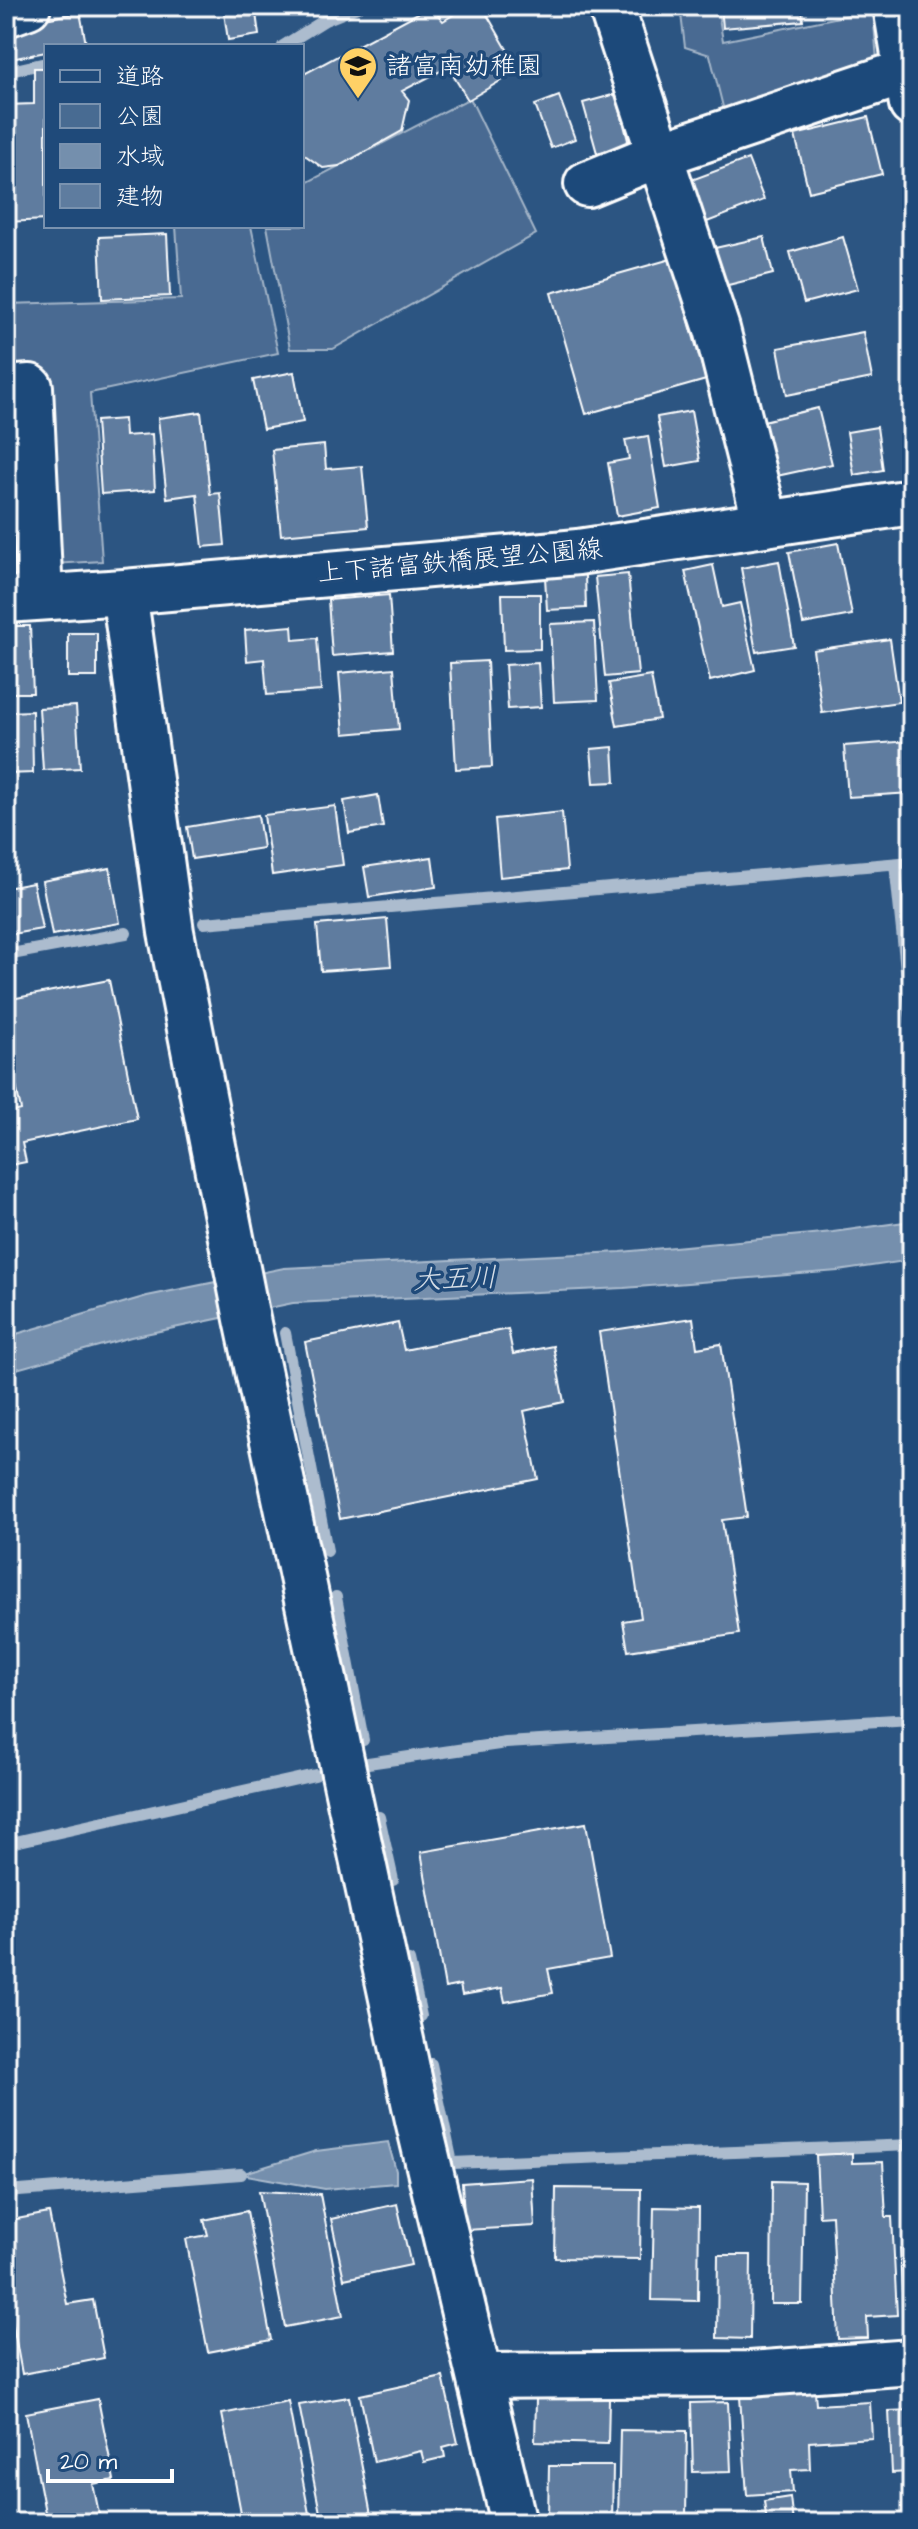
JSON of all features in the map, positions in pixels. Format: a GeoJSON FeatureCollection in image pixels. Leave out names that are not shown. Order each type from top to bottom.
{"type":"FeatureCollection","features":[{"type":"Feature","properties":{"kind":"street"},"geometry":{"type":"LineString","coordinates":[[6,14],[28,6]]}},
{"type":"Feature","properties":{"kind":"street"},"geometry":{"type":"LineString","coordinates":[[611,6],[717,329],[766,524]]}},
{"type":"Feature","properties":{"kind":"street"},"geometry":{"type":"LineString","coordinates":[[587,184],[658,155],[909,88],[902,14]]}},
{"type":"Feature","properties":{"kind":"street"},"geometry":{"type":"LineString","coordinates":[[6,389],[30,387],[23,598]]}},
{"type":"Feature","properties":{"kind":"street","name":"上下諸富鉄橋展望公園線"},"geometry":{"type":"LineString","coordinates":[[23,598],[578,552],[912,502]]}},
{"type":"Feature","properties":{"kind":"street"},"geometry":{"type":"LineString","coordinates":[[124,592],[171,932],[247,1319],[418,2120],[514,2523]]}},
{"type":"Feature","properties":{"kind":"street"},"geometry":{"type":"LineString","coordinates":[[481,2376],[750,2374],[912,2362]]}},
{"type":"Feature","properties":{"kind":"green space"},"geometry":{"type":"Polygon","coordinates":[[[680,6],[717,6],[723,41],[873,10],[877,61],[725,115],[710,55],[685,47],[680,6]]]}},
{"type":"Feature","properties":{"kind":"green space"},"geometry":{"type":"Polygon","coordinates":[[[470,98],[536,234],[333,349],[290,349],[267,228],[304,228],[304,184],[470,98]]]}},
{"type":"Feature","properties":{"kind":"green space"},"geometry":{"type":"Polygon","coordinates":[[[176,228],[251,228],[278,353],[90,393],[102,561],[53,564],[6,374],[6,304],[181,299],[176,228]]]}},
{"type":"Feature","properties":{"kind":"water","name":"大五川"},"geometry":{"type":"Polygon","coordinates":[[[912,1221],[912,1260],[838,1271],[624,1288],[293,1303],[131,1337],[6,1372],[6,1337],[147,1296],[284,1268],[621,1252],[833,1232],[912,1221]]]}},
{"type":"Feature","properties":{"kind":"water"},"geometry":{"type":"Polygon","coordinates":[[[388,2142],[396,2183],[325,2189],[241,2174],[316,2151],[388,2142]]]}},
{"type":"Feature","properties":{"kind":"building"},"geometry":{"type":"Polygon","coordinates":[[[223,6],[255,6],[259,35],[228,40],[223,6]]]}},
{"type":"Feature","properties":{"kind":"building"},"geometry":{"type":"Polygon","coordinates":[[[431,6],[443,21],[468,6],[482,6],[519,70],[468,100],[448,67],[402,91],[409,100],[402,131],[339,166],[323,168],[304,154],[304,74],[431,6]]]}},
{"type":"Feature","properties":{"kind":"building"},"geometry":{"type":"Polygon","coordinates":[[[721,6],[802,6],[803,21],[723,28],[721,6]]]}},
{"type":"Feature","properties":{"kind":"building"},"geometry":{"type":"Polygon","coordinates":[[[80,12],[86,44],[44,44],[44,52],[6,60],[6,27],[80,12]]]}},
{"type":"Feature","properties":{"kind":"building"},"geometry":{"type":"Polygon","coordinates":[[[34,68],[44,68],[44,220],[6,222],[6,105],[34,104],[34,68]]]}},
{"type":"Feature","properties":{"kind":"building"},"geometry":{"type":"Polygon","coordinates":[[[616,94],[629,144],[597,153],[583,103],[616,94]]]}},
{"type":"Feature","properties":{"kind":"building"},"geometry":{"type":"Polygon","coordinates":[[[559,96],[575,139],[551,148],[535,105],[559,96]]]}},
{"type":"Feature","properties":{"kind":"building"},"geometry":{"type":"Polygon","coordinates":[[[868,117],[882,174],[809,192],[795,135],[868,117]]]}},
{"type":"Feature","properties":{"kind":"building"},"geometry":{"type":"Polygon","coordinates":[[[748,159],[764,200],[702,224],[686,182],[748,159]]]}},
{"type":"Feature","properties":{"kind":"building"},"geometry":{"type":"Polygon","coordinates":[[[167,234],[170,296],[102,299],[99,237],[167,234]]]}},
{"type":"Feature","properties":{"kind":"building"},"geometry":{"type":"Polygon","coordinates":[[[764,237],[773,274],[724,286],[715,248],[764,237]]]}},
{"type":"Feature","properties":{"kind":"building"},"geometry":{"type":"Polygon","coordinates":[[[843,237],[858,289],[804,303],[790,252],[843,237]]]}},
{"type":"Feature","properties":{"kind":"building"},"geometry":{"type":"Polygon","coordinates":[[[671,259],[706,380],[586,414],[551,293],[671,259]]]}},
{"type":"Feature","properties":{"kind":"building"},"geometry":{"type":"Polygon","coordinates":[[[863,332],[872,378],[787,395],[778,348],[863,332]]]}},
{"type":"Feature","properties":{"kind":"building"},"geometry":{"type":"Polygon","coordinates":[[[294,372],[303,422],[263,429],[253,380],[294,372]]]}},
{"type":"Feature","properties":{"kind":"building"},"geometry":{"type":"Polygon","coordinates":[[[818,408],[832,464],[772,477],[759,422],[818,408]]]}},
{"type":"Feature","properties":{"kind":"building"},"geometry":{"type":"Polygon","coordinates":[[[691,411],[700,461],[666,467],[657,417],[691,411]]]}},
{"type":"Feature","properties":{"kind":"building"},"geometry":{"type":"Polygon","coordinates":[[[201,412],[210,494],[220,493],[225,545],[203,547],[197,494],[167,498],[158,418],[201,412]]]}},
{"type":"Feature","properties":{"kind":"building"},"geometry":{"type":"Polygon","coordinates":[[[124,419],[125,436],[152,434],[155,490],[101,494],[96,421],[124,419]]]}},
{"type":"Feature","properties":{"kind":"building"},"geometry":{"type":"Polygon","coordinates":[[[877,427],[883,470],[854,475],[847,432],[877,427]]]}},
{"type":"Feature","properties":{"kind":"building"},"geometry":{"type":"Polygon","coordinates":[[[648,436],[660,508],[617,516],[608,463],[629,459],[625,440],[648,436]]]}},
{"type":"Feature","properties":{"kind":"building"},"geometry":{"type":"Polygon","coordinates":[[[324,445],[326,469],[362,466],[368,527],[281,535],[272,450],[324,445]]]}},
{"type":"Feature","properties":{"kind":"building"},"geometry":{"type":"Polygon","coordinates":[[[838,543],[852,615],[803,624],[789,552],[838,543]]]}},
{"type":"Feature","properties":{"kind":"building"},"geometry":{"type":"Polygon","coordinates":[[[779,561],[794,646],[756,652],[741,568],[779,561]]]}},
{"type":"Feature","properties":{"kind":"building"},"geometry":{"type":"Polygon","coordinates":[[[713,565],[722,607],[740,603],[755,670],[710,681],[685,571],[713,565]]]}},
{"type":"Feature","properties":{"kind":"building"},"geometry":{"type":"Polygon","coordinates":[[[628,574],[638,674],[605,677],[595,577],[628,574]]]}},
{"type":"Feature","properties":{"kind":"building"},"geometry":{"type":"Polygon","coordinates":[[[585,575],[586,608],[547,610],[545,577],[585,575]]]}},
{"type":"Feature","properties":{"kind":"building"},"geometry":{"type":"Polygon","coordinates":[[[502,594],[540,594],[540,649],[504,650],[502,594]]]}},
{"type":"Feature","properties":{"kind":"building"},"geometry":{"type":"Polygon","coordinates":[[[389,595],[393,651],[332,656],[328,600],[389,595]]]}},
{"type":"Feature","properties":{"kind":"building"},"geometry":{"type":"Polygon","coordinates":[[[594,622],[598,700],[554,702],[550,624],[594,622]]]}},
{"type":"Feature","properties":{"kind":"building"},"geometry":{"type":"Polygon","coordinates":[[[6,626],[30,626],[33,693],[6,693],[6,626]]]}},
{"type":"Feature","properties":{"kind":"building"},"geometry":{"type":"Polygon","coordinates":[[[292,626],[293,640],[317,638],[321,691],[267,695],[264,659],[247,661],[245,630],[292,626]]]}},
{"type":"Feature","properties":{"kind":"building"},"geometry":{"type":"Polygon","coordinates":[[[68,633],[97,633],[97,677],[68,677],[68,633]]]}},
{"type":"Feature","properties":{"kind":"building"},"geometry":{"type":"Polygon","coordinates":[[[890,639],[899,702],[822,713],[813,650],[890,639]]]}},
{"type":"Feature","properties":{"kind":"building"},"geometry":{"type":"Polygon","coordinates":[[[487,661],[492,767],[456,769],[450,663],[487,661]]]}},
{"type":"Feature","properties":{"kind":"building"},"geometry":{"type":"Polygon","coordinates":[[[538,663],[541,707],[508,709],[505,665],[538,663]]]}},
{"type":"Feature","properties":{"kind":"building"},"geometry":{"type":"Polygon","coordinates":[[[394,668],[399,729],[344,734],[339,673],[394,668]]]}},
{"type":"Feature","properties":{"kind":"building"},"geometry":{"type":"Polygon","coordinates":[[[651,676],[659,719],[617,726],[609,683],[651,676]]]}},
{"type":"Feature","properties":{"kind":"building"},"geometry":{"type":"Polygon","coordinates":[[[76,706],[80,768],[43,770],[39,708],[76,706]]]}},
{"type":"Feature","properties":{"kind":"building"},"geometry":{"type":"Polygon","coordinates":[[[32,711],[33,773],[6,774],[6,712],[32,711]]]}},
{"type":"Feature","properties":{"kind":"building"},"geometry":{"type":"Polygon","coordinates":[[[910,741],[912,793],[848,797],[844,746],[910,741]]]}},
{"type":"Feature","properties":{"kind":"building"},"geometry":{"type":"Polygon","coordinates":[[[613,747],[615,782],[594,783],[591,749],[613,747]]]}},
{"type":"Feature","properties":{"kind":"building"},"geometry":{"type":"Polygon","coordinates":[[[378,795],[383,827],[349,833],[344,801],[378,795]]]}},
{"type":"Feature","properties":{"kind":"building"},"geometry":{"type":"Polygon","coordinates":[[[335,806],[343,865],[272,875],[264,815],[335,806]]]}},
{"type":"Feature","properties":{"kind":"building"},"geometry":{"type":"Polygon","coordinates":[[[562,812],[567,870],[500,877],[495,819],[562,812]]]}},
{"type":"Feature","properties":{"kind":"building"},"geometry":{"type":"Polygon","coordinates":[[[258,815],[263,848],[192,859],[187,827],[258,815]]]}},
{"type":"Feature","properties":{"kind":"building"},"geometry":{"type":"Polygon","coordinates":[[[432,857],[436,887],[369,897],[364,867],[432,857]]]}},
{"type":"Feature","properties":{"kind":"building"},"geometry":{"type":"Polygon","coordinates":[[[110,868],[120,923],[52,935],[42,881],[110,868]]]}},
{"type":"Feature","properties":{"kind":"building"},"geometry":{"type":"Polygon","coordinates":[[[33,883],[42,929],[6,935],[6,888],[33,883]]]}},
{"type":"Feature","properties":{"kind":"building"},"geometry":{"type":"Polygon","coordinates":[[[387,919],[391,966],[321,971],[317,925],[387,919]]]}},
{"type":"Feature","properties":{"kind":"building"},"geometry":{"type":"Polygon","coordinates":[[[109,980],[137,1119],[22,1143],[26,1162],[6,1166],[6,1114],[21,1110],[6,1037],[6,1000],[109,980]]]}},
{"type":"Feature","properties":{"kind":"building"},"geometry":{"type":"Polygon","coordinates":[[[693,1318],[697,1348],[721,1344],[747,1517],[722,1520],[739,1634],[628,1651],[623,1621],[641,1618],[599,1332],[693,1318]]]}},
{"type":"Feature","properties":{"kind":"building"},"geometry":{"type":"Polygon","coordinates":[[[398,1323],[404,1350],[508,1329],[513,1354],[553,1346],[564,1402],[524,1411],[538,1479],[340,1519],[305,1342],[398,1323]]]}},
{"type":"Feature","properties":{"kind":"building"},"geometry":{"type":"Polygon","coordinates":[[[586,1823],[610,1958],[548,1969],[553,1993],[505,2002],[502,1988],[462,1995],[460,1985],[445,1988],[421,1852],[586,1823]]]}},
{"type":"Feature","properties":{"kind":"building"},"geometry":{"type":"Polygon","coordinates":[[[852,2153],[852,2163],[883,2162],[886,2217],[892,2217],[897,2315],[867,2317],[868,2338],[838,2339],[832,2215],[819,2216],[816,2155],[852,2153]]]}},
{"type":"Feature","properties":{"kind":"building"},"geometry":{"type":"Polygon","coordinates":[[[532,2178],[535,2226],[465,2230],[462,2183],[532,2178]]]}},
{"type":"Feature","properties":{"kind":"building"},"geometry":{"type":"Polygon","coordinates":[[[772,2181],[804,2182],[802,2304],[771,2304],[772,2181]]]}},
{"type":"Feature","properties":{"kind":"building"},"geometry":{"type":"Polygon","coordinates":[[[556,2188],[641,2189],[640,2259],[555,2258],[556,2188]]]}},
{"type":"Feature","properties":{"kind":"building"},"geometry":{"type":"Polygon","coordinates":[[[259,2191],[320,2194],[343,2316],[285,2327],[259,2191]]]}},
{"type":"Feature","properties":{"kind":"building"},"geometry":{"type":"Polygon","coordinates":[[[397,2204],[411,2265],[344,2279],[331,2219],[397,2204]]]}},
{"type":"Feature","properties":{"kind":"building"},"geometry":{"type":"Polygon","coordinates":[[[654,2207],[699,2208],[698,2301],[652,2300],[654,2207]]]}},
{"type":"Feature","properties":{"kind":"building"},"geometry":{"type":"Polygon","coordinates":[[[247,2211],[271,2340],[208,2352],[186,2239],[208,2235],[204,2220],[247,2211]]]}},
{"type":"Feature","properties":{"kind":"building"},"geometry":{"type":"Polygon","coordinates":[[[49,2213],[67,2304],[93,2300],[104,2358],[22,2374],[6,2286],[6,2221],[49,2213]]]}},
{"type":"Feature","properties":{"kind":"building"},"geometry":{"type":"Polygon","coordinates":[[[900,2248],[912,2248],[912,2317],[903,2317],[900,2248]]]}},
{"type":"Feature","properties":{"kind":"building"},"geometry":{"type":"Polygon","coordinates":[[[718,2255],[751,2255],[750,2339],[717,2338],[718,2255]]]}},
{"type":"Feature","properties":{"kind":"building"},"geometry":{"type":"Polygon","coordinates":[[[443,2377],[458,2443],[443,2447],[445,2457],[424,2462],[421,2451],[374,2462],[360,2395],[443,2377]]]}},
{"type":"Feature","properties":{"kind":"building"},"geometry":{"type":"Polygon","coordinates":[[[815,2392],[816,2405],[870,2402],[872,2438],[809,2442],[810,2469],[791,2470],[793,2492],[747,2495],[740,2397],[815,2392]]]}},
{"type":"Feature","properties":{"kind":"building"},"geometry":{"type":"Polygon","coordinates":[[[349,2397],[371,2515],[322,2523],[299,2405],[349,2397]]]}},
{"type":"Feature","properties":{"kind":"building"},"geometry":{"type":"Polygon","coordinates":[[[98,2399],[114,2480],[93,2484],[101,2523],[47,2523],[26,2413],[98,2399]]]}},
{"type":"Feature","properties":{"kind":"building"},"geometry":{"type":"Polygon","coordinates":[[[536,2399],[609,2399],[608,2444],[535,2442],[536,2399]]]}},
{"type":"Feature","properties":{"kind":"building"},"geometry":{"type":"Polygon","coordinates":[[[288,2401],[310,2519],[289,2523],[243,2523],[222,2414],[288,2401]]]}},
{"type":"Feature","properties":{"kind":"building"},"geometry":{"type":"Polygon","coordinates":[[[728,2402],[731,2471],[693,2472],[691,2403],[728,2402]]]}},
{"type":"Feature","properties":{"kind":"building"},"geometry":{"type":"Polygon","coordinates":[[[912,2410],[911,2523],[909,2472],[892,2473],[889,2411],[912,2410]]]}},
{"type":"Feature","properties":{"kind":"building"},"geometry":{"type":"Polygon","coordinates":[[[620,2430],[687,2431],[686,2520],[618,2519],[620,2430]]]}},
{"type":"Feature","properties":{"kind":"building"},"geometry":{"type":"Polygon","coordinates":[[[549,2466],[613,2466],[612,2523],[572,2523],[572,2519],[548,2519],[549,2466]]]}},
{"type":"Feature","properties":{"kind":"building"},"geometry":{"type":"Polygon","coordinates":[[[790,2497],[793,2523],[767,2523],[764,2501],[790,2497]]]}},
{"type":"Feature","properties":{"kind":"waterway"},"geometry":{"type":"LineString","coordinates":[[286,44],[325,20],[360,6]]}},
{"type":"Feature","properties":{"kind":"waterway"},"geometry":{"type":"LineString","coordinates":[[6,72],[44,63]]}},
{"type":"Feature","properties":{"kind":"waterway"},"geometry":{"type":"LineString","coordinates":[[204,923],[912,862]]}},
{"type":"Feature","properties":{"kind":"waterway"},"geometry":{"type":"LineString","coordinates":[[895,864],[912,1027]]}},
{"type":"Feature","properties":{"kind":"waterway"},"geometry":{"type":"LineString","coordinates":[[6,955],[126,933]]}},
{"type":"Feature","properties":{"kind":"waterway"},"geometry":{"type":"LineString","coordinates":[[285,1333],[327,1551]]}},
{"type":"Feature","properties":{"kind":"waterway"},"geometry":{"type":"LineString","coordinates":[[336,1597],[363,1740]]}},
{"type":"Feature","properties":{"kind":"waterway"},"geometry":{"type":"LineString","coordinates":[[368,1763],[506,1743],[912,1719]]}},
{"type":"Feature","properties":{"kind":"waterway"},"geometry":{"type":"LineString","coordinates":[[6,1844],[315,1775]]}},
{"type":"Feature","properties":{"kind":"waterway"},"geometry":{"type":"LineString","coordinates":[[379,1817],[393,1880]]}},
{"type":"Feature","properties":{"kind":"waterway"},"geometry":{"type":"LineString","coordinates":[[409,1961],[421,2016]]}},
{"type":"Feature","properties":{"kind":"waterway"},"geometry":{"type":"LineString","coordinates":[[431,2064],[452,2163],[912,2145]]}},
{"type":"Feature","properties":{"kind":"waterway"},"geometry":{"type":"LineString","coordinates":[[6,2192],[241,2174]]}},
{"type":"Feature","properties":{"kind":"place","name":"諸富南幼稚園"},"geometry":{"type":"Point","coordinates":[358,100]}}]}
